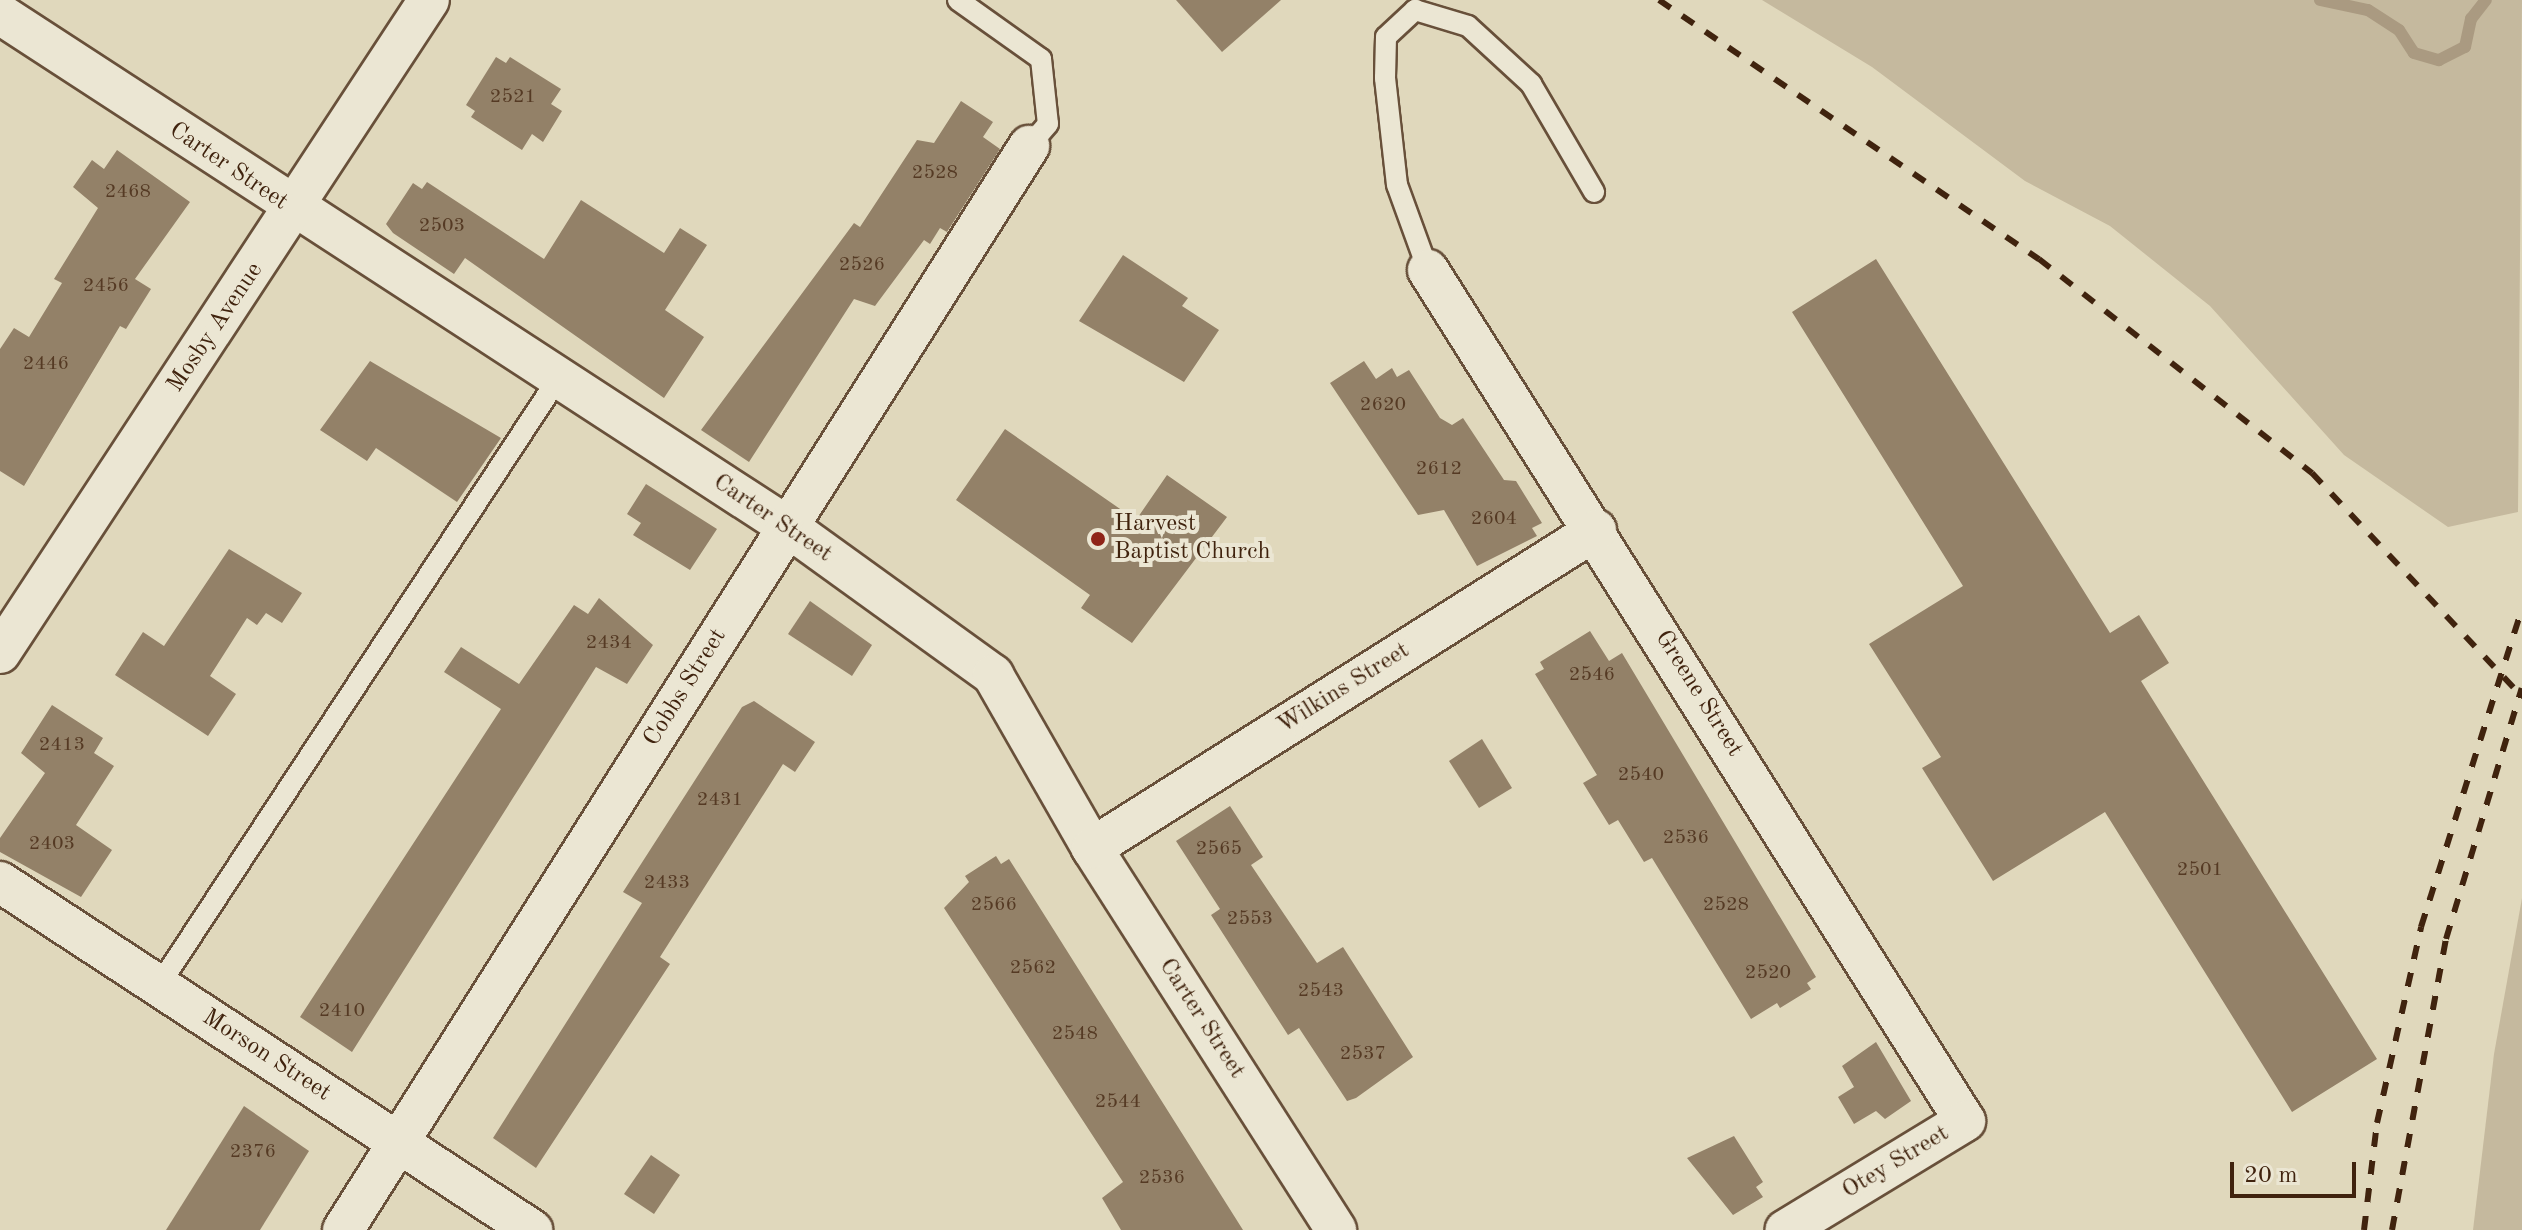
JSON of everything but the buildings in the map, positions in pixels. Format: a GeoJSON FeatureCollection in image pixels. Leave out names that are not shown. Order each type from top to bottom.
{"type":"FeatureCollection","features":[{"type":"Feature","properties":{"kind":"street","name":"Mosby Avenue"},"geometry":{"type":"LineString","coordinates":[[0,653],[294,210],[429,0]]}},
{"type":"Feature","properties":{"kind":"street","name":"Carter Street"},"geometry":{"type":"LineString","coordinates":[[0,14],[294,210],[788,527],[993,675],[1092,848],[1336,1230]]}},
{"type":"Feature","properties":{"kind":"street","name":"Cobbs Street"},"geometry":{"type":"LineString","coordinates":[[343,1230],[1029,146]]}},
{"type":"Feature","properties":{"kind":"street","name":"Greene Street"},"geometry":{"type":"LineString","coordinates":[[1428,270],[1596,530],[1965,1121]]}},
{"type":"Feature","properties":{"kind":"street","name":"Wilkins Street"},"geometry":{"type":"LineString","coordinates":[[1092,848],[1596,530]]}},
{"type":"Feature","properties":{"kind":"street","name":"Morson Street"},"geometry":{"type":"LineString","coordinates":[[0,882],[158,987],[401,1141],[532,1230]]}},
{"type":"Feature","properties":{"kind":"street","name":"Otey Street"},"geometry":{"type":"LineString","coordinates":[[1786,1230],[1965,1121]]}},
{"type":"Feature","properties":{"kind":"lane"},"geometry":{"type":"LineString","coordinates":[[958,0],[1041,59],[1048,124],[1029,146]]}},
{"type":"Feature","properties":{"kind":"lane"},"geometry":{"type":"LineString","coordinates":[[1428,270],[1397,185],[1385,78],[1386,37],[1415,10],[1468,26],[1531,84],[1594,192]]}},
{"type":"Feature","properties":{"kind":"lane"},"geometry":{"type":"LineString","coordinates":[[158,987],[557,380]]}},
{"type":"Feature","properties":{"kind":"shaded area"},"geometry":{"type":"Polygon","coordinates":[[[1762,0],[2522,0],[2518,512],[2448,527],[2344,455],[2210,306],[2110,226],[2025,181],[1872,67],[1762,0]]]}},
{"type":"Feature","properties":{"kind":"shaded area"},"geometry":{"type":"Polygon","coordinates":[[[2522,898],[2522,1230],[2473,1230],[2494,1054],[2522,898]]]}},
{"type":"Feature","properties":{"kind":"waterway"},"geometry":{"type":"LineString","coordinates":[[2320,0],[2368,10],[2399,30],[2414,53],[2439,60],[2465,47],[2471,19],[2486,0]]}},
{"type":"Feature","properties":{"kind":"railway"},"geometry":{"type":"LineString","coordinates":[[1659,0],[2039,259],[2312,473],[2522,697]]}},
{"type":"Feature","properties":{"kind":"railway"},"geometry":{"type":"LineString","coordinates":[[2364,1230],[2377,1123],[2421,927],[2522,609]]}},
{"type":"Feature","properties":{"kind":"railway"},"geometry":{"type":"LineString","coordinates":[[2392,1230],[2446,939],[2522,688]]}},
{"type":"Feature","properties":{"kind":"place","name":"Harvest Baptist Church"},"geometry":{"type":"Point","coordinates":[1098,539]}}]}
